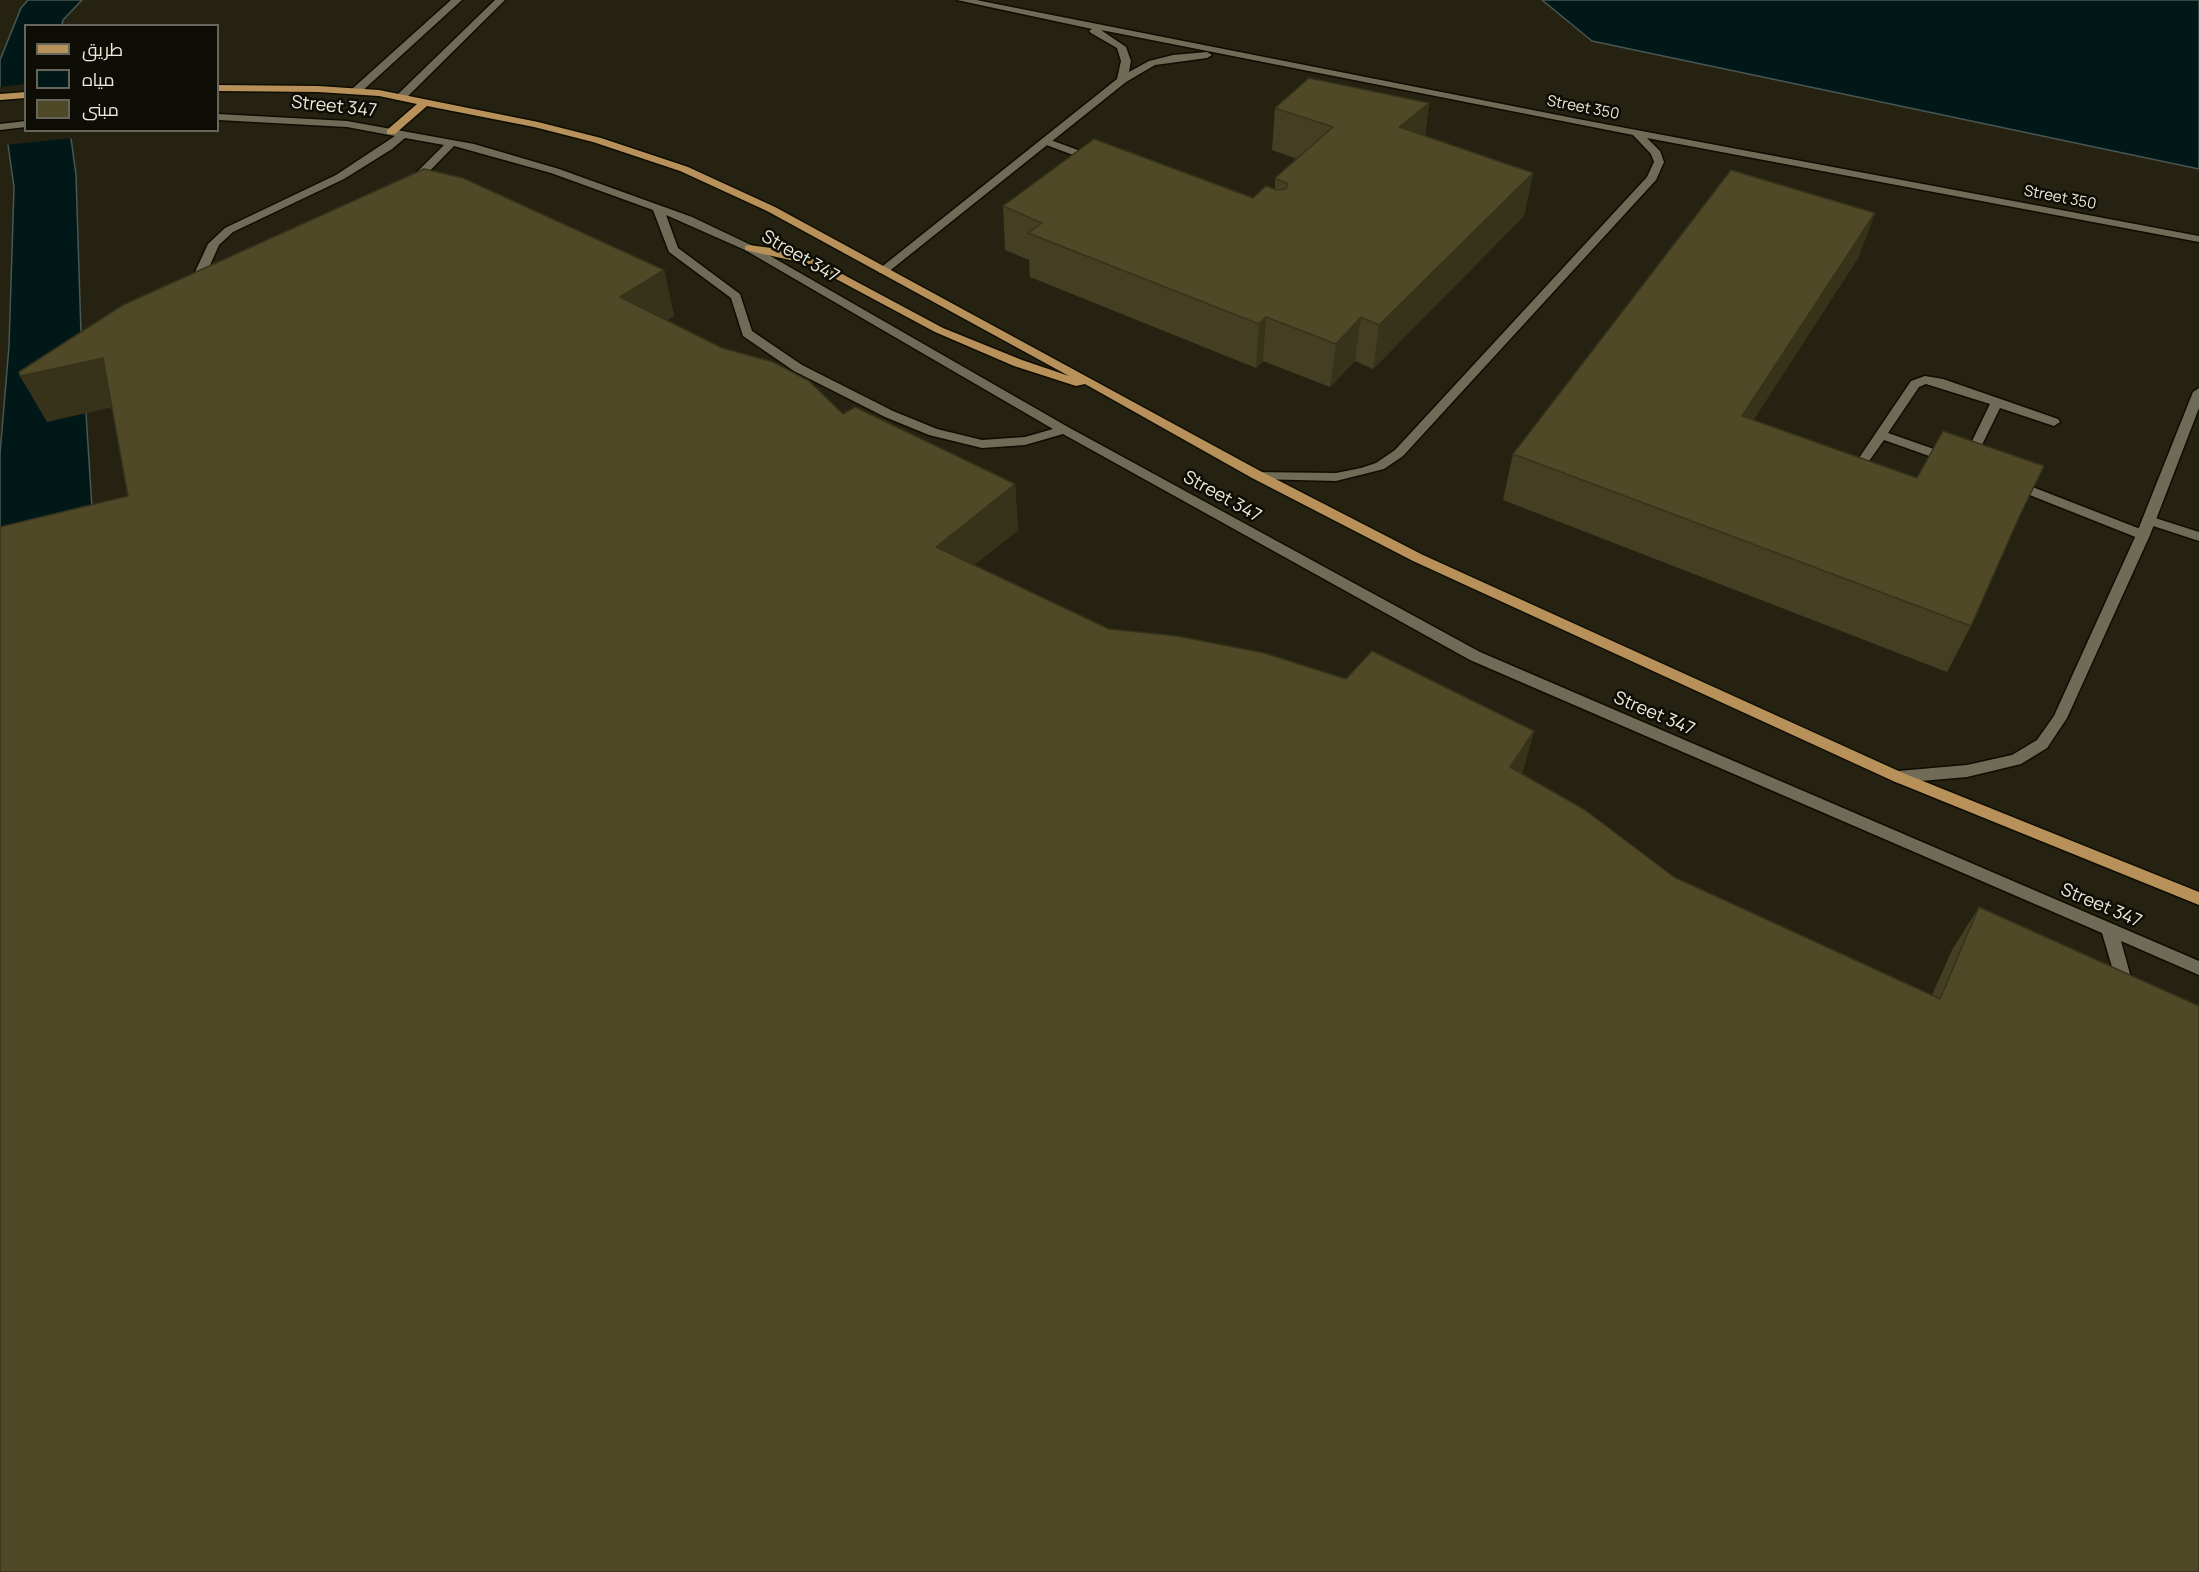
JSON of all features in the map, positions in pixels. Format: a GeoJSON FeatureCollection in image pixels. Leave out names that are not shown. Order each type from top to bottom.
{"type":"FeatureCollection","features":[{"type":"Feature","properties":{"kind":"main road","name":"Street 347"},"geometry":{"type":"LineString","coordinates":[[219,88],[356,91],[425,102],[489,114],[597,140],[684,169],[771,209],[1257,475],[1418,558],[1898,777],[2199,899]]}},
{"type":"Feature","properties":{"kind":"main road"},"geometry":{"type":"LineString","coordinates":[[0,97],[24,95]]}},
{"type":"Feature","properties":{"kind":"main road"},"geometry":{"type":"LineString","coordinates":[[397,133],[425,102]]}},
{"type":"Feature","properties":{"kind":"main road"},"geometry":{"type":"LineString","coordinates":[[749,248],[771,251],[812,262],[939,330],[977,347],[1062,378],[1107,391]]}},
{"type":"Feature","properties":{"kind":"street"},"geometry":{"type":"LineString","coordinates":[[356,91],[457,0]]}},
{"type":"Feature","properties":{"kind":"street"},"geometry":{"type":"LineString","coordinates":[[400,98],[500,0]]}},
{"type":"Feature","properties":{"kind":"street","name":"Street 350"},"geometry":{"type":"LineString","coordinates":[[962,0],[1636,133],[2194,238]]}},
{"type":"Feature","properties":{"kind":"street"},"geometry":{"type":"LineString","coordinates":[[1072,22],[1104,35],[1121,47],[1126,61],[1122,80]]}},
{"type":"Feature","properties":{"kind":"street"},"geometry":{"type":"LineString","coordinates":[[883,271],[1122,80],[1152,63],[1173,58],[1198,55],[1239,55]]}},
{"type":"Feature","properties":{"kind":"street","name":"Street 347"},"geometry":{"type":"LineString","coordinates":[[219,117],[347,124],[474,147],[555,171],[688,219],[749,248],[1064,430],[1475,656],[2199,968]]}},
{"type":"Feature","properties":{"kind":"street"},"geometry":{"type":"LineString","coordinates":[[0,127],[24,124]]}},
{"type":"Feature","properties":{"kind":"street"},"geometry":{"type":"LineString","coordinates":[[215,284],[207,285],[200,281],[201,272],[214,243],[229,230],[340,177],[388,147],[397,133]]}},
{"type":"Feature","properties":{"kind":"street"},"geometry":{"type":"LineString","coordinates":[[1257,475],[1302,477],[1345,475],[1380,466],[1399,453],[1652,178],[1659,162],[1656,153],[1636,133]]}},
{"type":"Feature","properties":{"kind":"street"},"geometry":{"type":"LineString","coordinates":[[1045,141],[1100,162]]}},
{"type":"Feature","properties":{"kind":"street"},"geometry":{"type":"LineString","coordinates":[[402,192],[451,143]]}},
{"type":"Feature","properties":{"kind":"street"},"geometry":{"type":"LineString","coordinates":[[658,208],[674,250],[736,296],[747,333],[798,368],[933,432],[982,444],[1025,441],[1064,430]]}},
{"type":"Feature","properties":{"kind":"street"},"geometry":{"type":"LineString","coordinates":[[2194,238],[2199,250]]}},
{"type":"Feature","properties":{"kind":"street"},"geometry":{"type":"LineString","coordinates":[[1865,458],[1883,435],[1915,384],[1925,380],[1939,382],[2054,422]]}},
{"type":"Feature","properties":{"kind":"street"},"geometry":{"type":"LineString","coordinates":[[1898,777],[1967,771],[2016,760],[2042,744],[2060,718],[2143,535],[2199,392]]}},
{"type":"Feature","properties":{"kind":"street"},"geometry":{"type":"LineString","coordinates":[[1883,435],[1971,467],[1997,402]]}},
{"type":"Feature","properties":{"kind":"street"},"geometry":{"type":"LineString","coordinates":[[1999,478],[2143,535]]}},
{"type":"Feature","properties":{"kind":"street"},"geometry":{"type":"LineString","coordinates":[[2149,520],[2199,537]]}},
{"type":"Feature","properties":{"kind":"street"},"geometry":{"type":"LineString","coordinates":[[2109,929],[2123,976],[2147,1003]]}},
{"type":"Feature","properties":{"kind":"water"},"geometry":{"type":"Polygon","coordinates":[[[28,0],[82,0],[63,20],[62,24],[24,24],[24,132],[70,132],[76,175],[81,334],[95,556],[0,581],[0,454],[9,346],[14,187],[0,88],[0,60],[21,8],[28,0]]]}},
{"type":"Feature","properties":{"kind":"water"},"geometry":{"type":"Polygon","coordinates":[[[1542,0],[2199,0],[2199,169],[1592,41],[1542,0]]]}},
{"type":"Feature","properties":{"kind":"pier"},"geometry":{"type":"Polygon","coordinates":[[[24,84],[24,132],[73,132],[74,138],[5,145],[0,110],[0,87],[24,84]]]}},
{"type":"Feature","properties":{"kind":"building"},"geometry":{"type":"Polygon","coordinates":[[[1309,78],[1429,103],[1399,127],[1533,173],[1379,325],[1361,317],[1336,344],[1266,317],[1259,324],[1028,233],[1042,223],[1003,206],[1094,139],[1253,198],[1266,186],[1277,190],[1286,189],[1288,184],[1275,178],[1333,127],[1275,108],[1309,78]]]}},
{"type":"Feature","properties":{"kind":"building"},"geometry":{"type":"Polygon","coordinates":[[[424,169],[463,178],[664,270],[620,297],[722,348],[773,362],[809,381],[843,414],[855,407],[1015,484],[936,547],[1109,629],[1177,636],[1264,653],[1346,679],[1372,651],[1534,731],[1510,767],[1585,810],[1674,877],[1940,999],[1979,907],[2199,1006],[2199,1572],[0,1572],[0,527],[128,496],[103,358],[20,376],[19,372],[123,305],[424,169]]]}},
{"type":"Feature","properties":{"kind":"building"},"geometry":{"type":"Polygon","coordinates":[[[1731,170],[1875,213],[1742,416],[1917,478],[1943,431],[2044,466],[1971,626],[1513,454],[1731,170]]]}}]}
